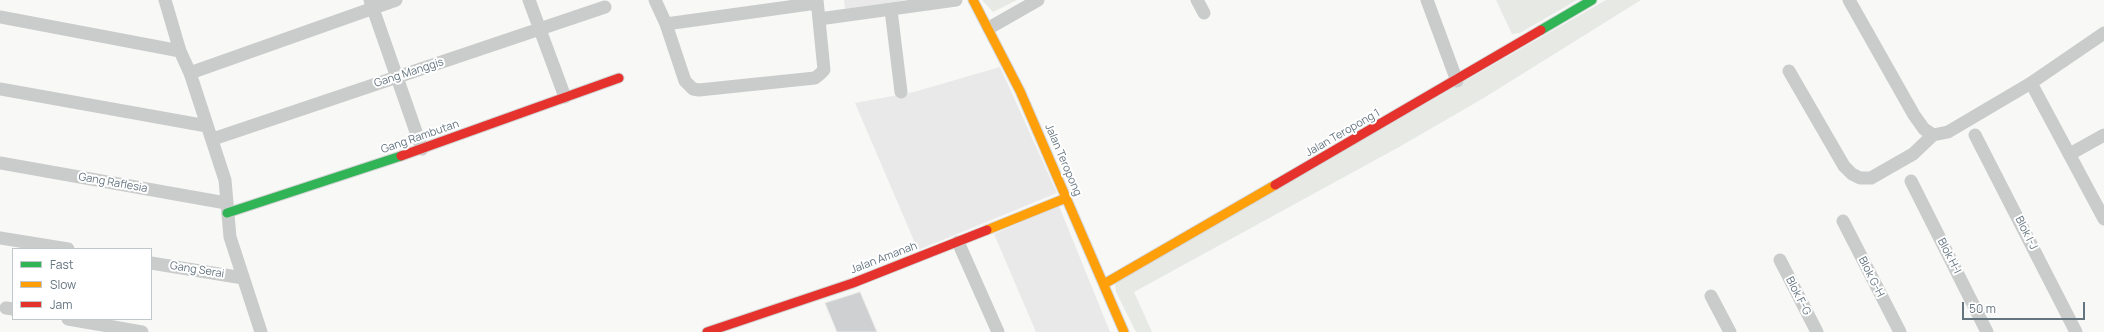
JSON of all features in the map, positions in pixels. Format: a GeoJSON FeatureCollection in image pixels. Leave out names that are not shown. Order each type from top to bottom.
{"type":"FeatureCollection","features":[{"type":"Feature","properties":{"kind":"street"},"geometry":{"type":"LineString","coordinates":[[190,73],[372,4],[396,0]]}},
{"type":"Feature","properties":{"kind":"street"},"geometry":{"type":"LineString","coordinates":[[529,0],[565,97]]}},
{"type":"Feature","properties":{"kind":"street"},"geometry":{"type":"LineString","coordinates":[[655,0],[666,24],[685,81],[693,89],[700,90],[815,78],[824,70],[817,1],[666,24]]}},
{"type":"Feature","properties":{"kind":"street"},"geometry":{"type":"LineString","coordinates":[[819,19],[956,0]]}},
{"type":"Feature","properties":{"kind":"street","name":"Jalan Teropong"},"geometry":{"type":"LineString","coordinates":[[973,0],[1020,91],[1124,332]]}},
{"type":"Feature","properties":{"kind":"street"},"geometry":{"type":"LineString","coordinates":[[988,28],[1038,0]]}},
{"type":"Feature","properties":{"kind":"street"},"geometry":{"type":"LineString","coordinates":[[1197,0],[1204,13]]}},
{"type":"Feature","properties":{"kind":"street"},"geometry":{"type":"LineString","coordinates":[[1427,0],[1457,81]]}},
{"type":"Feature","properties":{"kind":"street","name":"Jalan Teropong 1"},"geometry":{"type":"LineString","coordinates":[[1104,284],[1457,81],[1591,0]]}},
{"type":"Feature","properties":{"kind":"street"},"geometry":{"type":"LineString","coordinates":[[1849,0],[1914,115],[1924,129],[1933,135]]}},
{"type":"Feature","properties":{"kind":"street"},"geometry":{"type":"LineString","coordinates":[[168,1],[180,51],[190,73],[207,126],[213,139],[225,180],[226,208],[230,237],[261,332]]}},
{"type":"Feature","properties":{"kind":"street"},"geometry":{"type":"LineString","coordinates":[[372,4],[422,150]]}},
{"type":"Feature","properties":{"kind":"street","name":"Gang Manggis"},"geometry":{"type":"LineString","coordinates":[[213,139],[605,7]]}},
{"type":"Feature","properties":{"kind":"street"},"geometry":{"type":"LineString","coordinates":[[891,10],[901,92]]}},
{"type":"Feature","properties":{"kind":"street"},"geometry":{"type":"LineString","coordinates":[[0,18],[180,51]]}},
{"type":"Feature","properties":{"kind":"street"},"geometry":{"type":"LineString","coordinates":[[1789,71],[1844,166],[1852,174],[1860,178],[1871,178],[1913,154],[1933,135],[1948,132],[2031,84],[2104,33]]}},
{"type":"Feature","properties":{"kind":"street","name":"Gang Rambutan"},"geometry":{"type":"LineString","coordinates":[[226,208],[422,150],[619,78]]}},
{"type":"Feature","properties":{"kind":"street"},"geometry":{"type":"LineString","coordinates":[[2031,84],[2104,219]]}},
{"type":"Feature","properties":{"kind":"street"},"geometry":{"type":"LineString","coordinates":[[0,89],[207,126]]}},
{"type":"Feature","properties":{"kind":"street","name":"Blok I-J"},"geometry":{"type":"LineString","coordinates":[[1975,135],[2076,332]]}},
{"type":"Feature","properties":{"kind":"street"},"geometry":{"type":"LineString","coordinates":[[2070,154],[2104,135]]}},
{"type":"Feature","properties":{"kind":"street","name":"Gang Raflesia"},"geometry":{"type":"LineString","coordinates":[[0,163],[226,208]]}},
{"type":"Feature","properties":{"kind":"street","name":"Blok H-I"},"geometry":{"type":"LineString","coordinates":[[1911,181],[1987,332]]}},
{"type":"Feature","properties":{"kind":"street","name":"Jalan Amanah"},"geometry":{"type":"LineString","coordinates":[[716,331],[852,283],[1066,198]]}},
{"type":"Feature","properties":{"kind":"street","name":"Blok G-H"},"geometry":{"type":"LineString","coordinates":[[1843,221],[1900,332]]}},
{"type":"Feature","properties":{"kind":"street"},"geometry":{"type":"LineString","coordinates":[[0,238],[62,248]]}},
{"type":"Feature","properties":{"kind":"street"},"geometry":{"type":"LineString","coordinates":[[958,242],[998,332]]}},
{"type":"Feature","properties":{"kind":"street","name":"Blok F-G"},"geometry":{"type":"LineString","coordinates":[[1780,260],[1817,332]]}},
{"type":"Feature","properties":{"kind":"street","name":"Gang Serai"},"geometry":{"type":"LineString","coordinates":[[152,263],[243,278]]}},
{"type":"Feature","properties":{"kind":"street"},"geometry":{"type":"LineString","coordinates":[[1711,296],[1730,332]]}},
{"type":"Feature","properties":{"kind":"street"},"geometry":{"type":"LineString","coordinates":[[74,320],[142,332]]}},
{"type":"Feature","properties":{"kind":"shaded area"},"geometry":{"type":"Polygon","coordinates":[[[844,0],[906,0],[845,9],[844,0]]]}},
{"type":"Feature","properties":{"kind":"shaded area"},"geometry":{"type":"Polygon","coordinates":[[[982,0],[1017,0],[993,12],[982,0]]]}},
{"type":"Feature","properties":{"kind":"shaded area"},"geometry":{"type":"Polygon","coordinates":[[[1496,0],[1577,0],[1520,33],[1512,34],[1496,0]]]}},
{"type":"Feature","properties":{"kind":"shaded area"},"geometry":{"type":"Polygon","coordinates":[[[1606,0],[1641,0],[1482,99],[1399,147],[1134,292],[1152,332],[1136,332],[1116,292],[1115,282],[1606,0]]]}},
{"type":"Feature","properties":{"kind":"shaded area"},"geometry":{"type":"Polygon","coordinates":[[[1000,67],[1057,193],[918,250],[855,103],[914,92],[1000,67]]]}},
{"type":"Feature","properties":{"kind":"shaded area"},"geometry":{"type":"Polygon","coordinates":[[[1059,206],[1110,332],[1036,332],[994,234],[1059,206]]]}},
{"type":"Feature","properties":{"kind":"building"},"geometry":{"type":"Polygon","coordinates":[[[860,292],[877,332],[837,332],[825,303],[860,292]]]}},
{"type":"Feature","properties":{"kind":"traffic: fast"},"geometry":{"type":"LineString","coordinates":[[1541,30],[1592,0]]}},
{"type":"Feature","properties":{"kind":"traffic: fast"},"geometry":{"type":"LineString","coordinates":[[227,213],[401,156]]}},
{"type":"Feature","properties":{"kind":"traffic: slow"},"geometry":{"type":"LineString","coordinates":[[973,0],[1020,91],[1124,332]]}},
{"type":"Feature","properties":{"kind":"traffic: slow"},"geometry":{"type":"LineString","coordinates":[[1104,284],[1275,185]]}},
{"type":"Feature","properties":{"kind":"traffic: slow"},"geometry":{"type":"LineString","coordinates":[[987,230],[1066,198]]}},
{"type":"Feature","properties":{"kind":"traffic: jam"},"geometry":{"type":"LineString","coordinates":[[1275,185],[1541,30]]}},
{"type":"Feature","properties":{"kind":"traffic: jam"},"geometry":{"type":"LineString","coordinates":[[401,156],[619,78]]}},
{"type":"Feature","properties":{"kind":"traffic: jam"},"geometry":{"type":"LineString","coordinates":[[707,332],[853,283],[987,230]]}}]}
